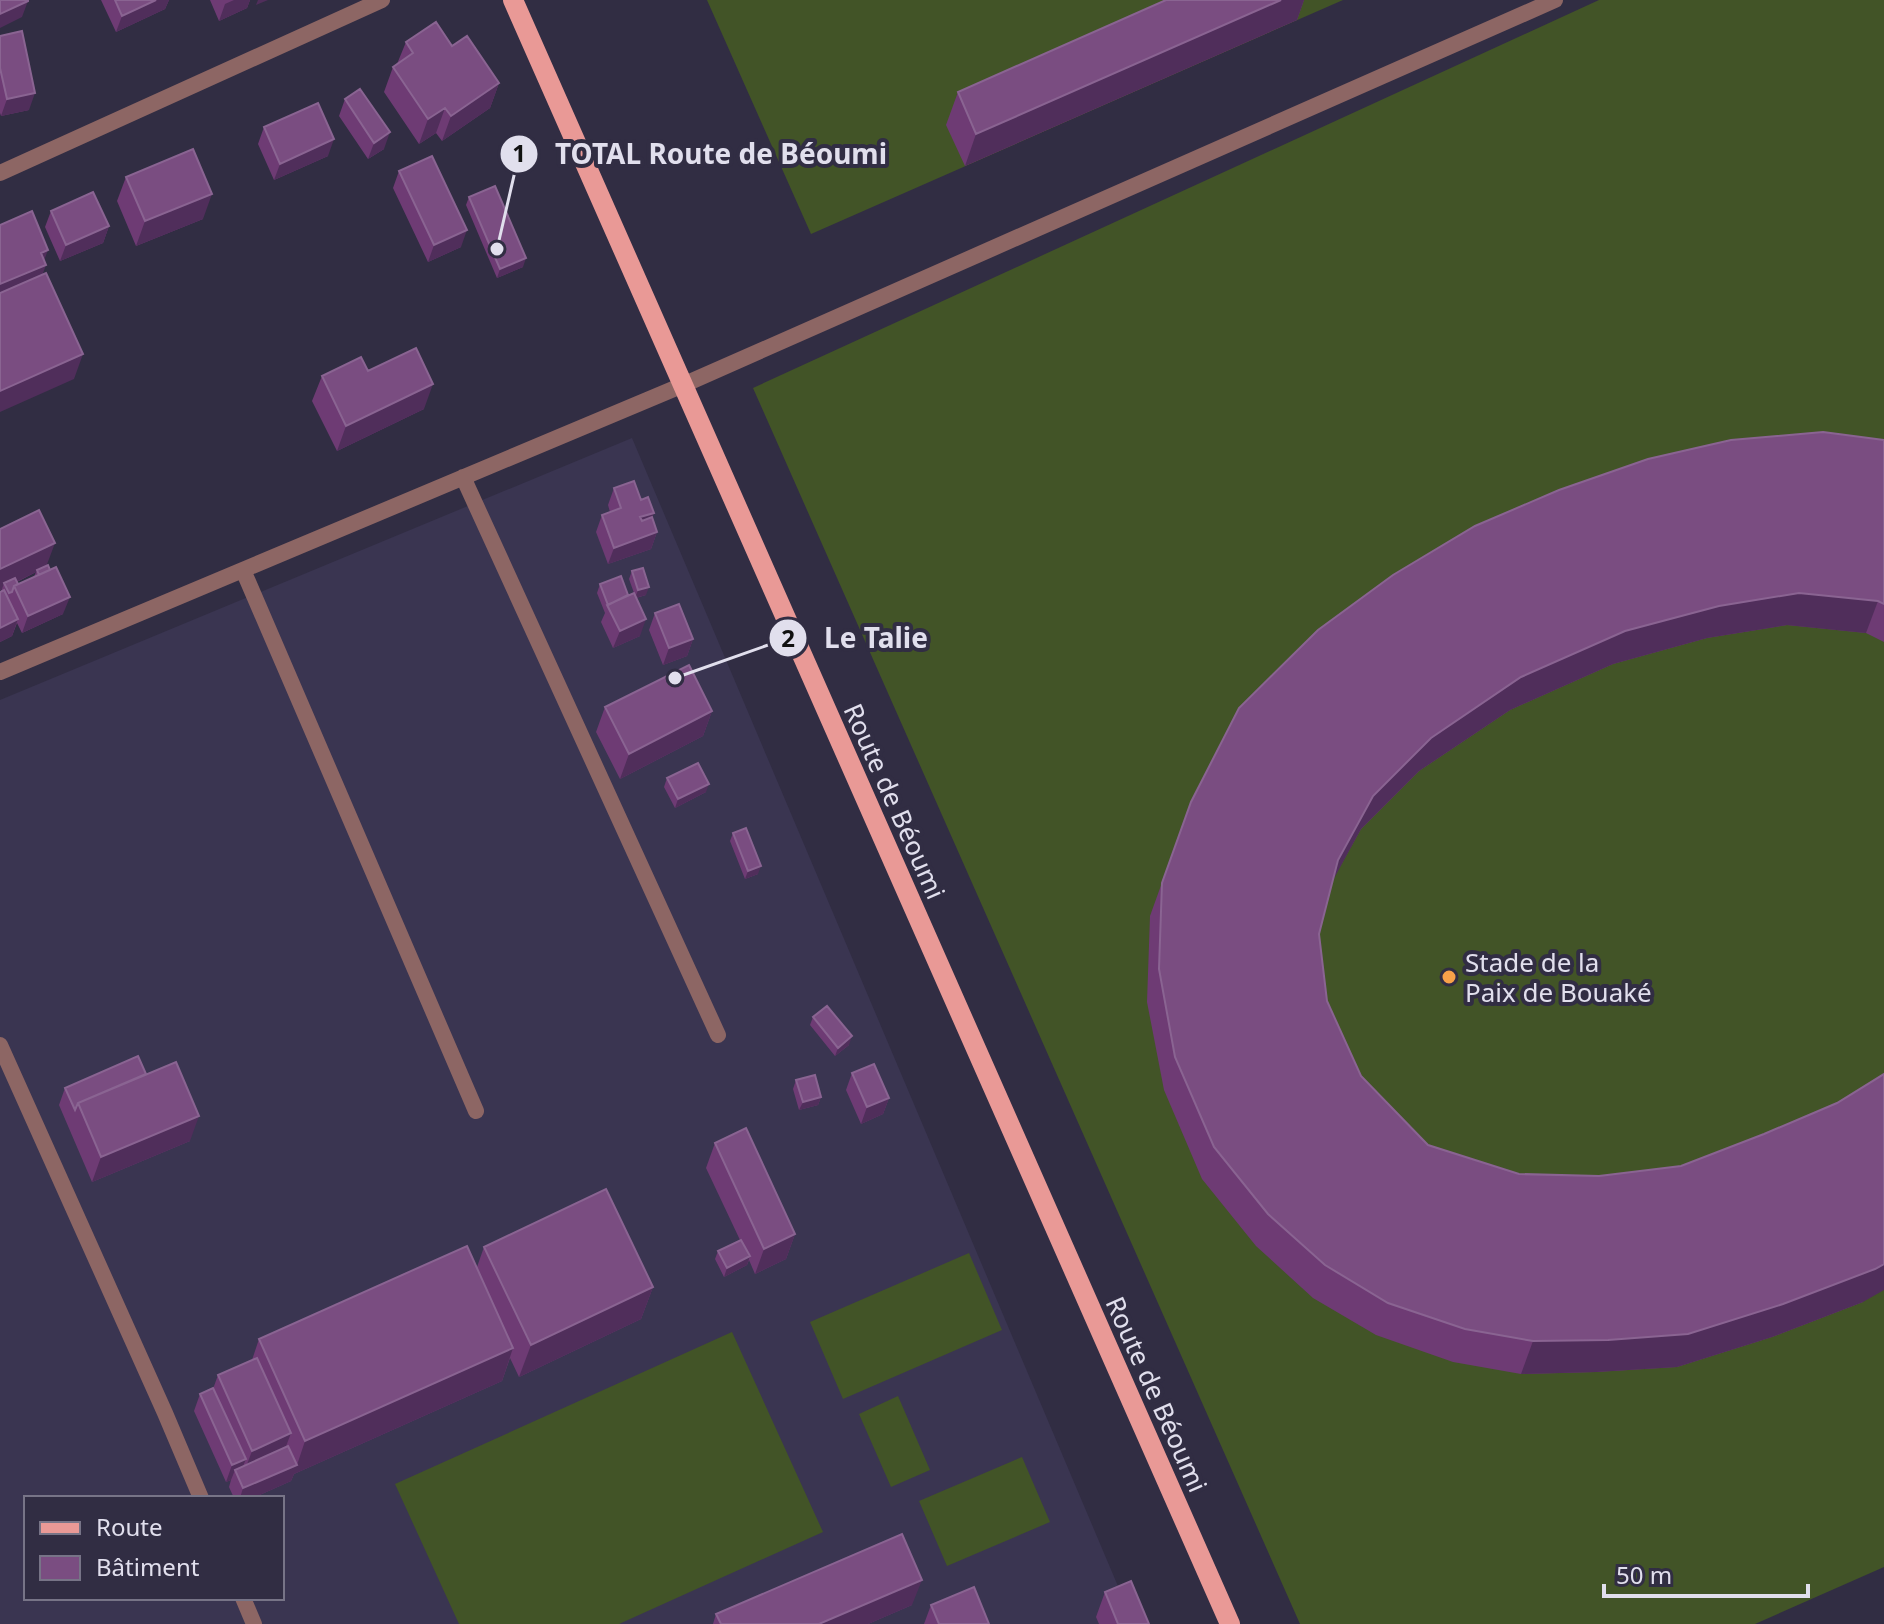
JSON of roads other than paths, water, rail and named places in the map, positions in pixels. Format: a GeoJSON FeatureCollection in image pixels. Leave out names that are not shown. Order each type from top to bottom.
{"type":"FeatureCollection","features":[{"type":"Feature","properties":{"kind":"main road","name":"Route de Béoumi"},"geometry":{"type":"LineString","coordinates":[[513,0],[1230,1624]]}},
{"type":"Feature","properties":{"kind":"street"},"geometry":{"type":"LineString","coordinates":[[0,173],[382,0]]}},
{"type":"Feature","properties":{"kind":"street"},"geometry":{"type":"LineString","coordinates":[[0,672],[683,385],[1555,0]]}},
{"type":"Feature","properties":{"kind":"street"},"geometry":{"type":"LineString","coordinates":[[463,477],[718,1035]]}},
{"type":"Feature","properties":{"kind":"street"},"geometry":{"type":"LineString","coordinates":[[243,570],[476,1111]]}},
{"type":"Feature","properties":{"kind":"street"},"geometry":{"type":"LineString","coordinates":[[0,1045],[200,1496]]}},
{"type":"Feature","properties":{"kind":"street"},"geometry":{"type":"LineString","coordinates":[[244,1600],[254,1624]]}},
{"type":"Feature","properties":{"kind":"place","name":"TOTAL Route de Béoumi"},"geometry":{"type":"Point","coordinates":[497,249]}},
{"type":"Feature","properties":{"kind":"place","name":"Le Talie"},"geometry":{"type":"Point","coordinates":[675,678]}},
{"type":"Feature","properties":{"kind":"place","name":"Stade de la Paix de Bouaké"},"geometry":{"type":"Point","coordinates":[1449,977]}}]}
